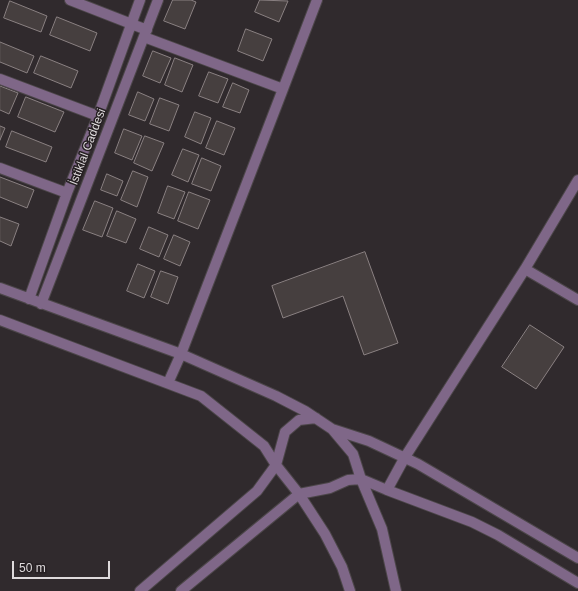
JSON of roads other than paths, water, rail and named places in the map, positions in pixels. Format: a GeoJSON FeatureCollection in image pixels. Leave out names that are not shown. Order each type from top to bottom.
{"type":"FeatureCollection","features":[{"type":"Feature","properties":{"kind":"street"},"geometry":{"type":"LineString","coordinates":[[70,0],[131,24],[145,34],[283,89]]}},
{"type":"Feature","properties":{"kind":"street","name":"İstiklal Caddesi"},"geometry":{"type":"LineString","coordinates":[[29,299],[67,193],[98,116],[140,0]]}},
{"type":"Feature","properties":{"kind":"street","name":"İstiklal Caddesi"},"geometry":{"type":"LineString","coordinates":[[41,304],[158,0]]}},
{"type":"Feature","properties":{"kind":"street"},"geometry":{"type":"LineString","coordinates":[[168,384],[317,0]]}},
{"type":"Feature","properties":{"kind":"street"},"geometry":{"type":"LineString","coordinates":[[0,79],[98,116]]}},
{"type":"Feature","properties":{"kind":"street"},"geometry":{"type":"LineString","coordinates":[[0,168],[67,193]]}},
{"type":"Feature","properties":{"kind":"street"},"geometry":{"type":"LineString","coordinates":[[387,490],[405,457],[525,269],[578,180]]}},
{"type":"Feature","properties":{"kind":"street"},"geometry":{"type":"LineString","coordinates":[[525,269],[578,300]]}},
{"type":"Feature","properties":{"kind":"street"},"geometry":{"type":"LineString","coordinates":[[0,288],[180,354],[276,396],[305,411],[332,429],[353,454],[382,529],[396,591]]}},
{"type":"Feature","properties":{"kind":"street"},"geometry":{"type":"LineString","coordinates":[[0,320],[201,396],[264,446],[276,465],[299,494],[325,534],[342,567],[350,591]]}},
{"type":"Feature","properties":{"kind":"street"},"geometry":{"type":"LineString","coordinates":[[140,591],[257,491],[276,465],[285,432],[299,420],[316,418]]}},
{"type":"Feature","properties":{"kind":"street"},"geometry":{"type":"LineString","coordinates":[[332,429],[369,441],[405,457],[578,558]]}},
{"type":"Feature","properties":{"kind":"street"},"geometry":{"type":"LineString","coordinates":[[181,591],[299,494],[330,488],[348,480],[361,478],[387,490],[472,522],[498,535],[578,583]]}}]}
